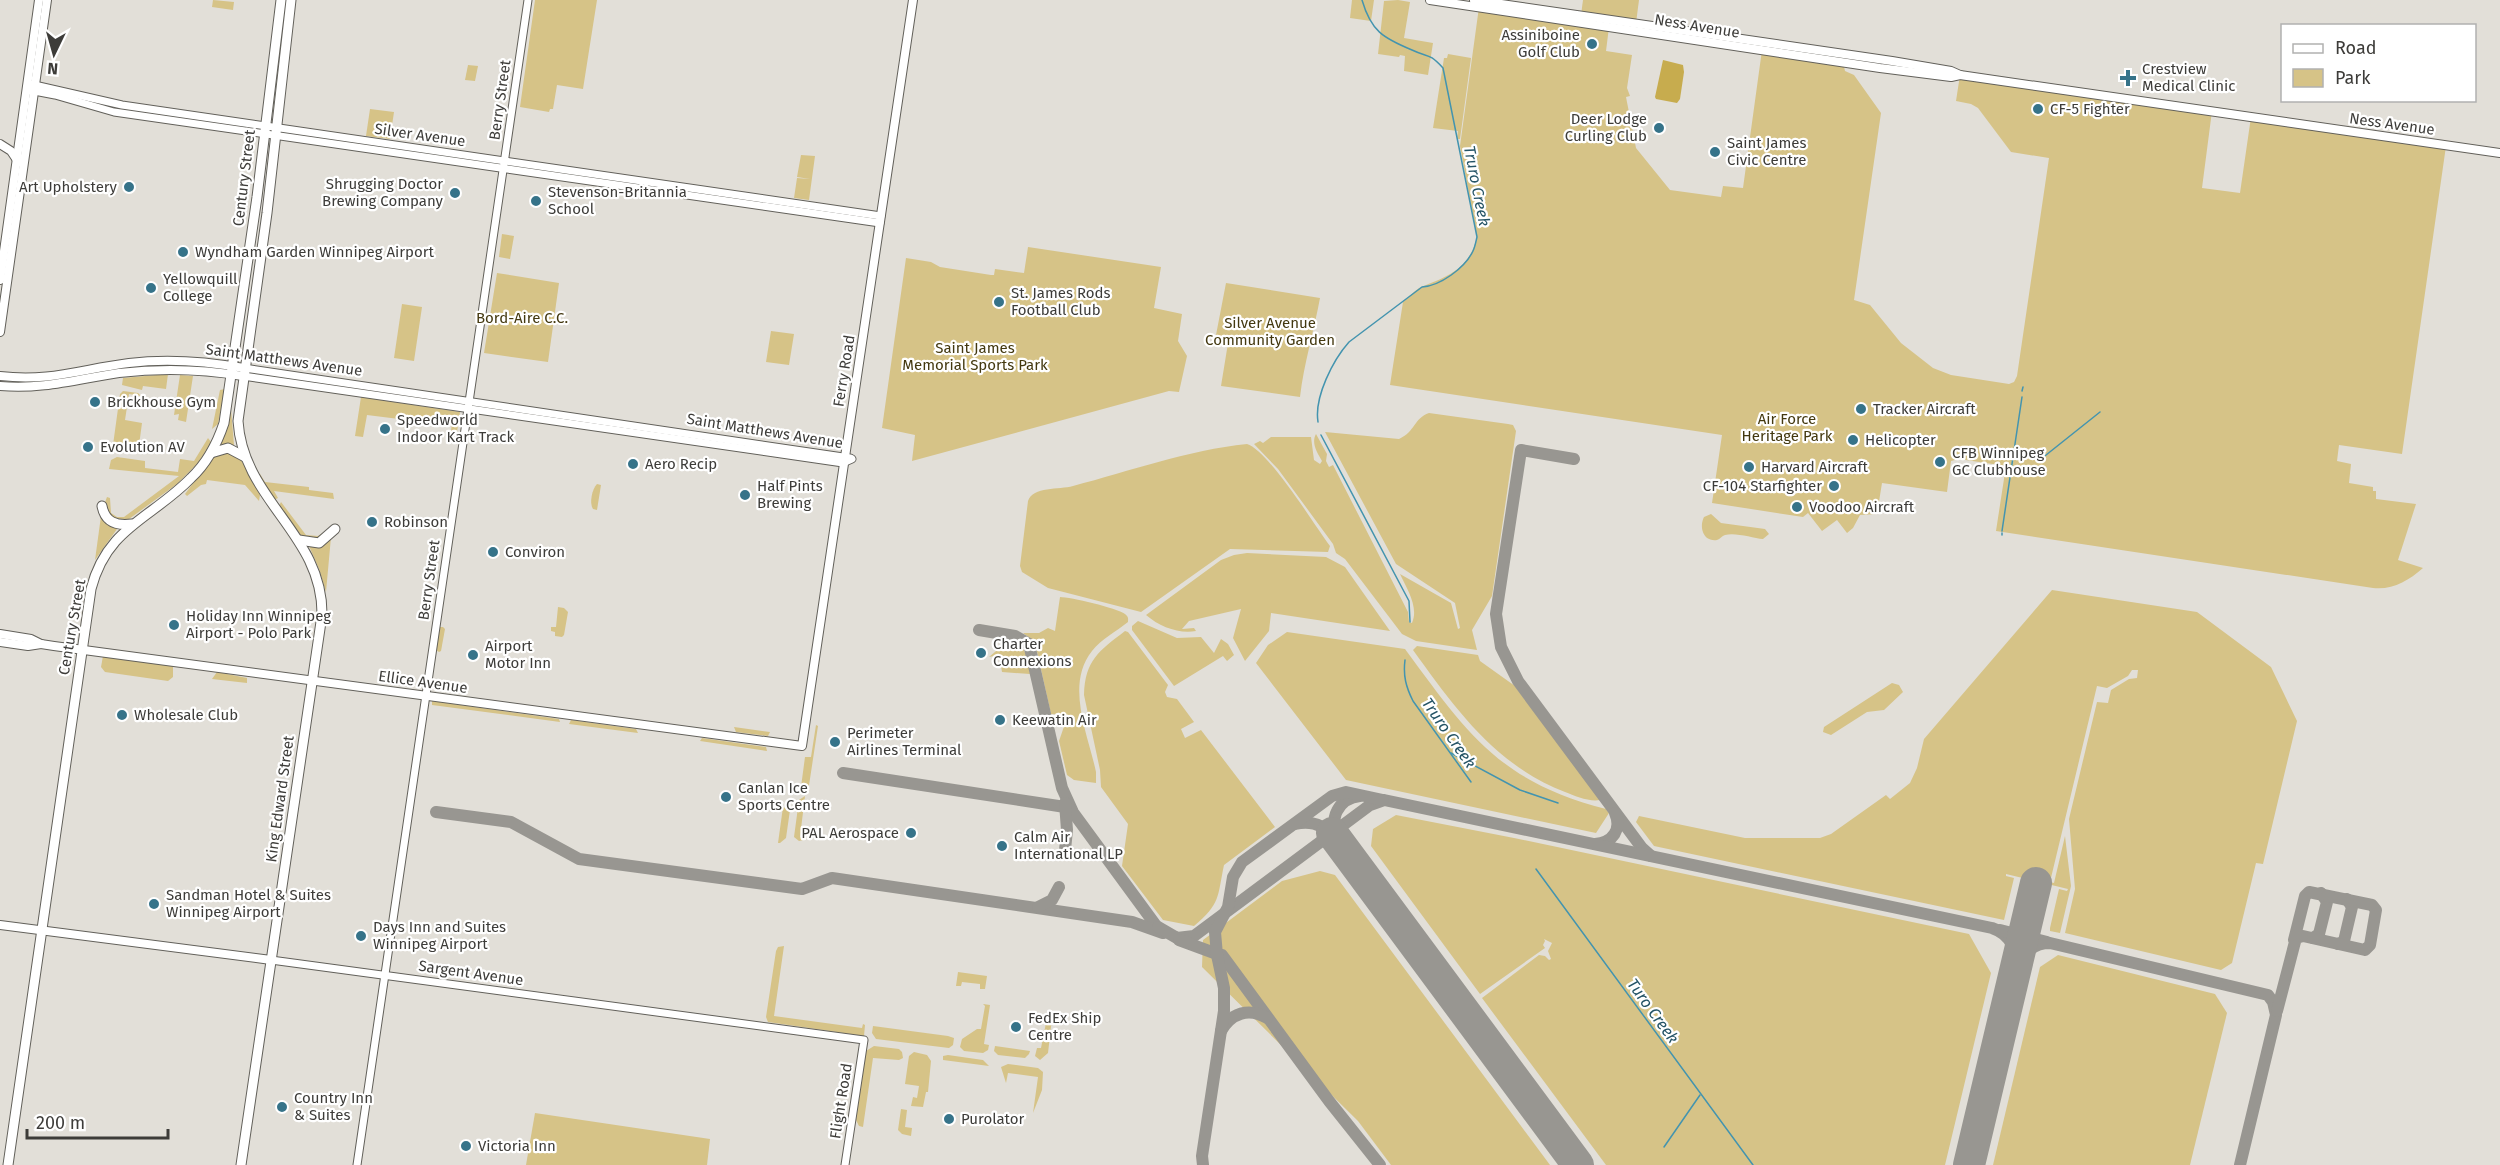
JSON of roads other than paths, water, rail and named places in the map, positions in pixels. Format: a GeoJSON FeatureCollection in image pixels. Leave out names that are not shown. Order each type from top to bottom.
{"type":"FeatureCollection","features":[{"type":"Feature","properties":{"kind":"main road"},"geometry":{"type":"LineString","coordinates":[[0,332],[31,87],[39,0]]}},
{"type":"Feature","properties":{"kind":"main road"},"geometry":{"type":"LineString","coordinates":[[0,280],[17,160],[31,87],[37,71],[47,0]]}},
{"type":"Feature","properties":{"kind":"main road","name":"Century Street"},"geometry":{"type":"LineString","coordinates":[[8,1165],[91,589],[96,573],[111,546],[132,524],[185,484],[211,453],[226,416],[281,0]]}},
{"type":"Feature","properties":{"kind":"main road","name":"Century Street"},"geometry":{"type":"LineString","coordinates":[[291,0],[238,421],[245,457],[268,501],[299,540]]}},
{"type":"Feature","properties":{"kind":"main road","name":"Ferry Road"},"geometry":{"type":"LineString","coordinates":[[802,746],[913,0]]}},
{"type":"Feature","properties":{"kind":"main road","name":"Ness Avenue"},"geometry":{"type":"LineString","coordinates":[[1430,0],[1891,69],[1951,77],[1960,75]]}},
{"type":"Feature","properties":{"kind":"main road","name":"Ness Avenue"},"geometry":{"type":"LineString","coordinates":[[1474,0],[1892,61],[1951,71],[1960,75],[2500,153]]}},
{"type":"Feature","properties":{"kind":"main road"},"geometry":{"type":"LineString","coordinates":[[0,144],[11,151],[17,160]]}},
{"type":"Feature","properties":{"kind":"main road","name":"Saint Matthews Avenue"},"geometry":{"type":"LineString","coordinates":[[0,376],[43,379],[123,364],[163,360],[244,372]]}},
{"type":"Feature","properties":{"kind":"main road","name":"Saint Matthews Avenue"},"geometry":{"type":"LineString","coordinates":[[0,386],[43,387],[115,374],[164,369],[233,370]]}},
{"type":"Feature","properties":{"kind":"main road"},"geometry":{"type":"LineString","coordinates":[[211,453],[228,448],[245,457]]}},
{"type":"Feature","properties":{"kind":"main road"},"geometry":{"type":"LineString","coordinates":[[102,506],[103,514],[110,522],[132,524]]}},
{"type":"Feature","properties":{"kind":"main road"},"geometry":{"type":"LineString","coordinates":[[299,540],[319,543],[335,529]]}},
{"type":"Feature","properties":{"kind":"main road","name":"King Edward Street"},"geometry":{"type":"LineString","coordinates":[[241,1165],[322,615],[322,596],[317,575],[299,540]]}},
{"type":"Feature","properties":{"kind":"main road","name":"Ellice Avenue"},"geometry":{"type":"LineString","coordinates":[[0,634],[31,639],[41,644]]}},
{"type":"Feature","properties":{"kind":"main road","name":"Ellice Avenue"},"geometry":{"type":"LineString","coordinates":[[0,642],[82,649],[802,746]]}},
{"type":"Feature","properties":{"kind":"main road","name":"Sargent Avenue"},"geometry":{"type":"LineString","coordinates":[[1,925],[271,960]]}},
{"type":"Feature","properties":{"kind":"street","name":"Berry Street"},"geometry":{"type":"LineString","coordinates":[[357,1165],[528,0]]}},
{"type":"Feature","properties":{"kind":"street"},"geometry":{"type":"LineString","coordinates":[[37,71],[44,81],[71,92]]}},
{"type":"Feature","properties":{"kind":"street","name":"Silver Avenue"},"geometry":{"type":"LineString","coordinates":[[31,87],[71,92],[122,105],[276,132],[880,219]]}},
{"type":"Feature","properties":{"kind":"street","name":"Silver Avenue"},"geometry":{"type":"LineString","coordinates":[[31,87],[114,112],[265,130]]}},
{"type":"Feature","properties":{"kind":"street","name":"Saint Matthews Avenue"},"geometry":{"type":"LineString","coordinates":[[244,372],[844,460]]}},
{"type":"Feature","properties":{"kind":"street","name":"Sargent Avenue"},"geometry":{"type":"LineString","coordinates":[[271,960],[864,1040]]}},
{"type":"Feature","properties":{"kind":"street","name":"Flight Road"},"geometry":{"type":"LineString","coordinates":[[845,1165],[864,1040]]}},
{"type":"Feature","properties":{"kind":"waterway","name":"Truro Creek"},"geometry":{"type":"LineString","coordinates":[[1318,422],[1319,401],[1326,379],[1349,342],[1422,287],[1444,280],[1458,270],[1473,251],[1477,237],[1443,68],[1431,57],[1393,41],[1380,32],[1370,19],[1362,0]]}},
{"type":"Feature","properties":{"kind":"waterway"},"geometry":{"type":"LineString","coordinates":[[2022,391],[2023,387]]}},
{"type":"Feature","properties":{"kind":"waterway"},"geometry":{"type":"LineString","coordinates":[[2002,531],[2022,397]]}},
{"type":"Feature","properties":{"kind":"waterway"},"geometry":{"type":"LineString","coordinates":[[2015,454],[2041,459],[2100,412]]}},
{"type":"Feature","properties":{"kind":"waterway","name":"Truro Creek"},"geometry":{"type":"LineString","coordinates":[[1321,435],[1409,601],[1410,622]]}},
{"type":"Feature","properties":{"kind":"waterway","name":"Truro Creek"},"geometry":{"type":"LineString","coordinates":[[1405,660],[1404,671],[1413,701],[1471,782]]}},
{"type":"Feature","properties":{"kind":"waterway"},"geometry":{"type":"LineString","coordinates":[[1451,753],[1520,790],[1558,803]]}},
{"type":"Feature","properties":{"kind":"waterway","name":"Turo Creek"},"geometry":{"type":"LineString","coordinates":[[1536,869],[1753,1165]]}},
{"type":"Feature","properties":{"kind":"waterway"},"geometry":{"type":"LineString","coordinates":[[1664,1147],[1700,1095]]}},
{"type":"Feature","properties":{"kind":"place","name":"Assiniboine Golf Club"},"geometry":{"type":"Point","coordinates":[1592,44]}},
{"type":"Feature","properties":{"kind":"place","name":"Crestview Medical Clinic"},"geometry":{"type":"Point","coordinates":[2128,78]}},
{"type":"Feature","properties":{"kind":"place","name":"CF-5 Fighter"},"geometry":{"type":"Point","coordinates":[2038,109]}},
{"type":"Feature","properties":{"kind":"place","name":"Deer Lodge Curling Club"},"geometry":{"type":"Point","coordinates":[1659,128]}},
{"type":"Feature","properties":{"kind":"place","name":"Saint James Civic Centre"},"geometry":{"type":"Point","coordinates":[1715,152]}},
{"type":"Feature","properties":{"kind":"place","name":"Art Upholstery"},"geometry":{"type":"Point","coordinates":[129,187]}},
{"type":"Feature","properties":{"kind":"place","name":"Shrugging Doctor Brewing Company"},"geometry":{"type":"Point","coordinates":[455,193]}},
{"type":"Feature","properties":{"kind":"place","name":"Stevenson-Britannia School"},"geometry":{"type":"Point","coordinates":[536,201]}},
{"type":"Feature","properties":{"kind":"place","name":"Wyndham Garden Winnipeg Airport"},"geometry":{"type":"Point","coordinates":[183,252]}},
{"type":"Feature","properties":{"kind":"place","name":"Yellowquill College"},"geometry":{"type":"Point","coordinates":[151,288]}},
{"type":"Feature","properties":{"kind":"place","name":"St. James Rods Football Club"},"geometry":{"type":"Point","coordinates":[999,302]}},
{"type":"Feature","properties":{"kind":"place","name":"Brickhouse Gym"},"geometry":{"type":"Point","coordinates":[95,402]}},
{"type":"Feature","properties":{"kind":"place","name":"Tracker Aircraft"},"geometry":{"type":"Point","coordinates":[1861,409]}},
{"type":"Feature","properties":{"kind":"place","name":"Speedworld Indoor Kart Track"},"geometry":{"type":"Point","coordinates":[385,429]}},
{"type":"Feature","properties":{"kind":"place","name":"Helicopter"},"geometry":{"type":"Point","coordinates":[1853,440]}},
{"type":"Feature","properties":{"kind":"place","name":"Evolution AV"},"geometry":{"type":"Point","coordinates":[88,447]}},
{"type":"Feature","properties":{"kind":"place","name":"CFB Winnipeg GC Clubhouse"},"geometry":{"type":"Point","coordinates":[1940,462]}},
{"type":"Feature","properties":{"kind":"place","name":"Aero Recip"},"geometry":{"type":"Point","coordinates":[633,464]}},
{"type":"Feature","properties":{"kind":"place","name":"Harvard Aircraft"},"geometry":{"type":"Point","coordinates":[1749,467]}},
{"type":"Feature","properties":{"kind":"place","name":"CF-104 Starfighter"},"geometry":{"type":"Point","coordinates":[1834,486]}},
{"type":"Feature","properties":{"kind":"place","name":"Half Pints Brewing"},"geometry":{"type":"Point","coordinates":[745,495]}},
{"type":"Feature","properties":{"kind":"place","name":"Voodoo Aircraft"},"geometry":{"type":"Point","coordinates":[1797,507]}},
{"type":"Feature","properties":{"kind":"place","name":"Robinson"},"geometry":{"type":"Point","coordinates":[372,522]}},
{"type":"Feature","properties":{"kind":"place","name":"Conviron"},"geometry":{"type":"Point","coordinates":[493,552]}},
{"type":"Feature","properties":{"kind":"place","name":"Holiday Inn Winnipeg Airport - Polo Park"},"geometry":{"type":"Point","coordinates":[174,625]}},
{"type":"Feature","properties":{"kind":"place","name":"Charter Connexions"},"geometry":{"type":"Point","coordinates":[981,653]}},
{"type":"Feature","properties":{"kind":"place","name":"Airport Motor Inn"},"geometry":{"type":"Point","coordinates":[473,655]}},
{"type":"Feature","properties":{"kind":"place","name":"Wholesale Club"},"geometry":{"type":"Point","coordinates":[122,715]}},
{"type":"Feature","properties":{"kind":"place","name":"Keewatin Air"},"geometry":{"type":"Point","coordinates":[1000,720]}},
{"type":"Feature","properties":{"kind":"place","name":"Perimeter Airlines Terminal"},"geometry":{"type":"Point","coordinates":[835,742]}},
{"type":"Feature","properties":{"kind":"place","name":"Canlan Ice Sports Centre"},"geometry":{"type":"Point","coordinates":[726,797]}},
{"type":"Feature","properties":{"kind":"place","name":"PAL Aerospace"},"geometry":{"type":"Point","coordinates":[911,833]}},
{"type":"Feature","properties":{"kind":"place","name":"Calm Air International LP"},"geometry":{"type":"Point","coordinates":[1002,846]}},
{"type":"Feature","properties":{"kind":"place","name":"Sandman Hotel & Suites Winnipeg Airport"},"geometry":{"type":"Point","coordinates":[154,904]}},
{"type":"Feature","properties":{"kind":"place","name":"Days Inn and Suites Winnipeg Airport"},"geometry":{"type":"Point","coordinates":[361,936]}},
{"type":"Feature","properties":{"kind":"place","name":"FedEx Ship Centre"},"geometry":{"type":"Point","coordinates":[1016,1027]}},
{"type":"Feature","properties":{"kind":"place","name":"Country Inn & Suites"},"geometry":{"type":"Point","coordinates":[282,1107]}},
{"type":"Feature","properties":{"kind":"place","name":"Purolator"},"geometry":{"type":"Point","coordinates":[949,1119]}},
{"type":"Feature","properties":{"kind":"place","name":"Victoria Inn"},"geometry":{"type":"Point","coordinates":[466,1146]}},
{"type":"Feature","properties":{"kind":"park label","name":"Bord-Aire C.C."},"geometry":{"type":"Point","coordinates":[522,318]}},
{"type":"Feature","properties":{"kind":"park label","name":"Silver Avenue Community Garden"},"geometry":{"type":"Point","coordinates":[1270,332]}},
{"type":"Feature","properties":{"kind":"park label","name":"Saint James Memorial Sports Park"},"geometry":{"type":"Point","coordinates":[975,356]}},
{"type":"Feature","properties":{"kind":"park label","name":"Air Force Heritage Park"},"geometry":{"type":"Point","coordinates":[1787,428]}}]}
